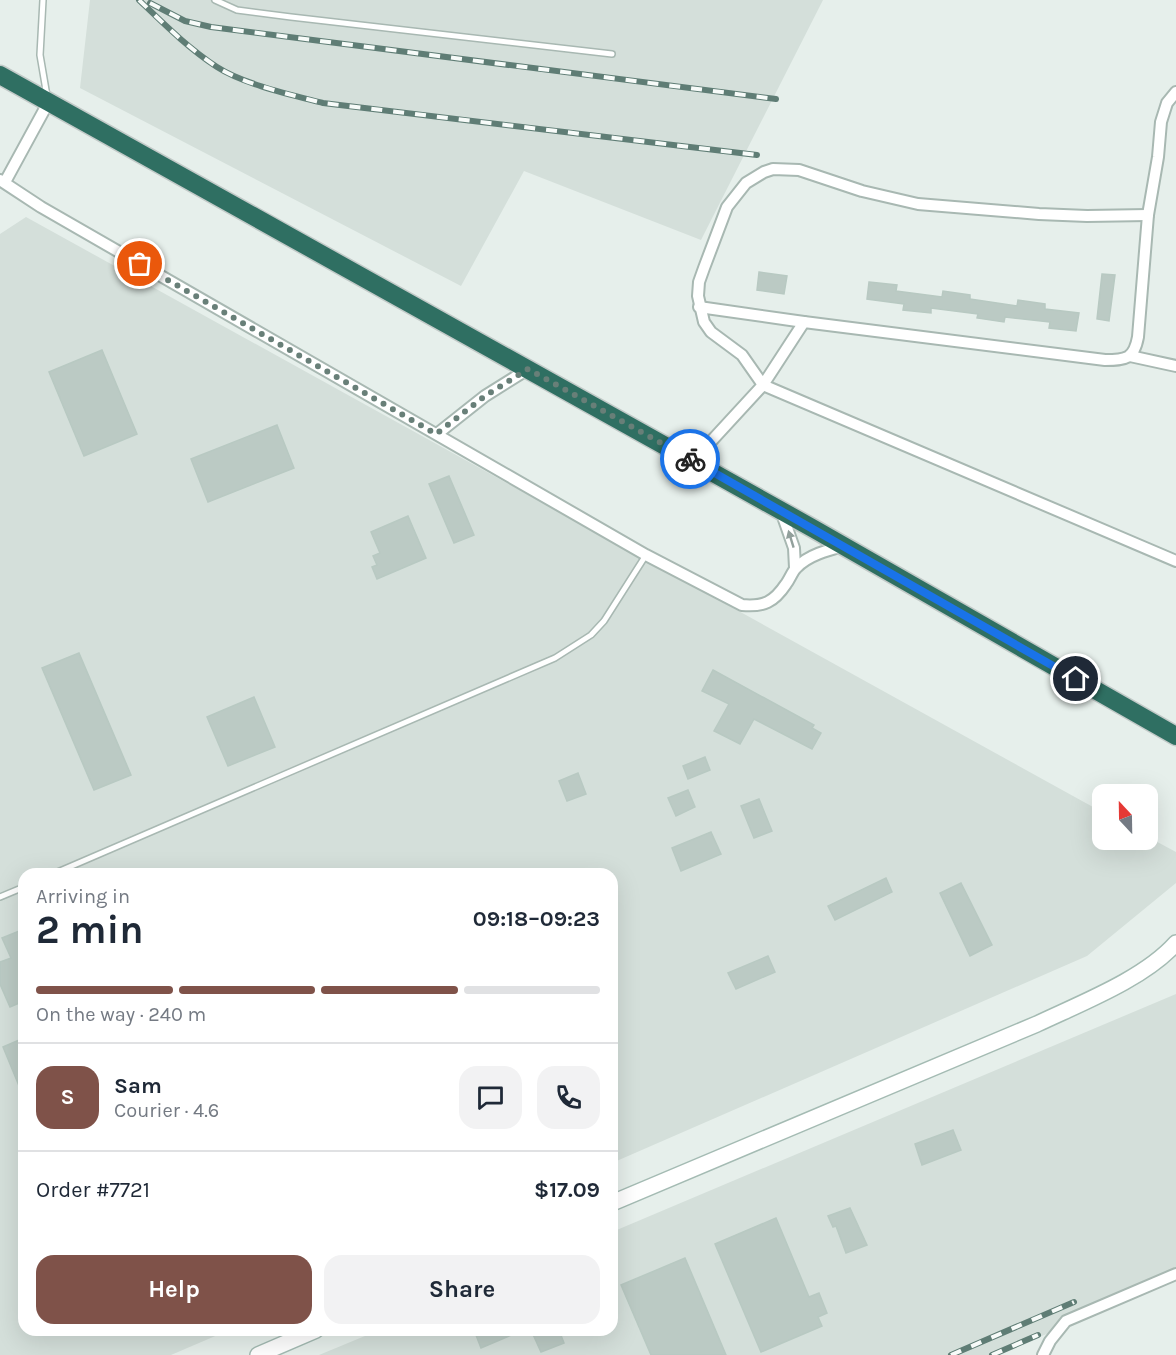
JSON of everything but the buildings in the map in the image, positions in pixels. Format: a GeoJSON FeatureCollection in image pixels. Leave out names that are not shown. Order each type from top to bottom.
{"type":"FeatureCollection","features":[{"type":"Feature","properties":{"kind":"highway"},"geometry":{"type":"LineString","coordinates":[[0,75],[693,461],[1176,736]]}},
{"type":"Feature","properties":{"kind":"street"},"geometry":{"type":"LineString","coordinates":[[1130,356],[1138,337],[1148,215],[1158,158],[1161,122],[1167,103],[1176,92]]}},
{"type":"Feature","properties":{"kind":"street"},"geometry":{"type":"LineString","coordinates":[[48,103],[2,181],[41,207],[646,555],[742,605],[757,606],[779,595],[795,568],[819,553],[844,546]]}},
{"type":"Feature","properties":{"kind":"street"},"geometry":{"type":"LineString","coordinates":[[1148,215],[1039,214],[918,204],[862,191],[799,170],[773,169],[746,183],[727,207],[699,282],[699,307],[711,332],[742,356],[763,385],[1176,561]]}},
{"type":"Feature","properties":{"kind":"street"},"geometry":{"type":"LineString","coordinates":[[699,307],[1105,360],[1117,360],[1130,356],[1176,366]]}},
{"type":"Feature","properties":{"kind":"street"},"geometry":{"type":"LineString","coordinates":[[693,461],[763,385],[804,322]]}},
{"type":"Feature","properties":{"kind":"street"},"geometry":{"type":"LineString","coordinates":[[436,434],[485,396],[528,369]]}},
{"type":"Feature","properties":{"kind":"street"},"geometry":{"type":"LineString","coordinates":[[781,511],[794,548],[795,568]]}},
{"type":"Feature","properties":{"kind":"street"},"geometry":{"type":"LineString","coordinates":[[618,1200],[1037,1024],[1104,992],[1153,963],[1176,943]]}},
{"type":"Feature","properties":{"kind":"street"},"geometry":{"type":"LineString","coordinates":[[1043,1355],[1050,1341],[1066,1321],[1176,1274]]}},
{"type":"Feature","properties":{"kind":"street"},"geometry":{"type":"LineString","coordinates":[[258,1355],[302,1336]]}},
{"type":"Feature","properties":{"kind":"lane"},"geometry":{"type":"LineString","coordinates":[[44,0],[40,55],[48,103]]}},
{"type":"Feature","properties":{"kind":"lane"},"geometry":{"type":"LineString","coordinates":[[215,0],[237,10],[612,54]]}},
{"type":"Feature","properties":{"kind":"lane"},"geometry":{"type":"LineString","coordinates":[[67,868],[555,658],[591,634],[604,621],[646,555]]}},
{"type":"Feature","properties":{"kind":"lane"},"geometry":{"type":"LineString","coordinates":[[0,897],[18,890]]}},
{"type":"Feature","properties":{"kind":"shaded area"},"geometry":{"type":"Polygon","coordinates":[[[90,0],[823,0],[701,240],[524,171],[461,286],[80,88],[90,0]]]}},
{"type":"Feature","properties":{"kind":"shaded area"},"geometry":{"type":"Polygon","coordinates":[[[26,217],[1092,806],[1092,850],[1158,850],[1158,842],[1176,852],[1176,883],[1087,956],[618,1160],[618,868],[18,868],[18,1336],[215,1336],[171,1355],[0,1355],[0,234],[26,217]]]}},
{"type":"Feature","properties":{"kind":"shaded area"},"geometry":{"type":"Polygon","coordinates":[[[1176,994],[1176,1279],[997,1355],[319,1355],[365,1336],[618,1336],[618,1229],[1176,994]]]}},
{"type":"Feature","properties":{"kind":"railway"},"geometry":{"type":"LineString","coordinates":[[139,0],[186,44],[217,67],[240,79],[323,103],[757,155]]}},
{"type":"Feature","properties":{"kind":"railway"},"geometry":{"type":"LineString","coordinates":[[150,3],[185,21],[211,27],[776,99]]}},
{"type":"Feature","properties":{"kind":"railway"},"geometry":{"type":"LineString","coordinates":[[951,1355],[1074,1302]]}},
{"type":"Feature","properties":{"kind":"railway"},"geometry":{"type":"LineString","coordinates":[[992,1355],[1038,1335]]}},
{"type":"Feature","properties":{"kind":"way so far"},"geometry":{"type":"LineString","coordinates":[[140,264],[436,434],[485,396],[528,369],[690,459]]}},
{"type":"Feature","properties":{"kind":"route"},"geometry":{"type":"LineString","coordinates":[[690,459],[1076,679]]}}]}
